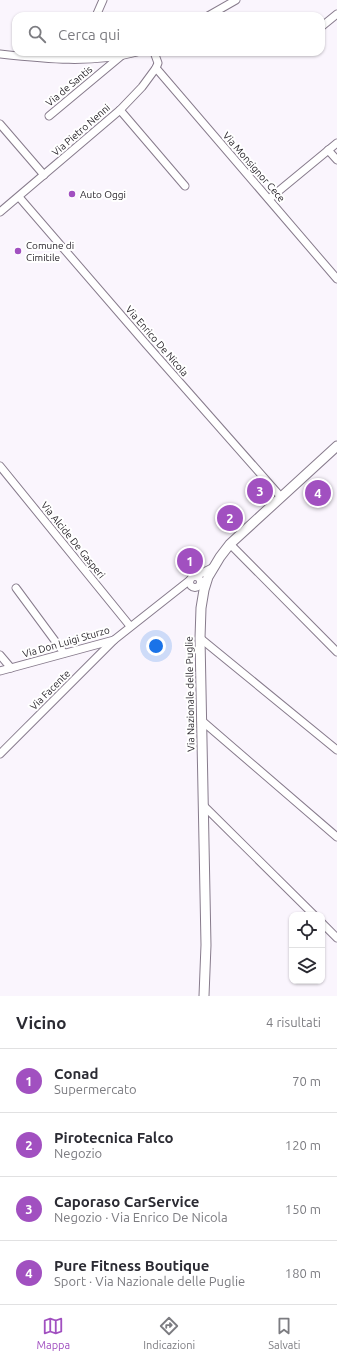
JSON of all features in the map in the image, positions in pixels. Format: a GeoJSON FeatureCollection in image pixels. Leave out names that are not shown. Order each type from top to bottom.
{"type":"FeatureCollection","features":[{"type":"Feature","properties":{"kind":"main road","name":"Via Nazionale delle Puglie"},"geometry":{"type":"LineString","coordinates":[[204,996],[206,959],[200,638],[202,601],[208,577],[230,544],[337,446]]}},
{"type":"Feature","properties":{"kind":"street"},"geometry":{"type":"LineString","coordinates":[[98,12],[103,0]]}},
{"type":"Feature","properties":{"kind":"street"},"geometry":{"type":"LineString","coordinates":[[215,12],[236,0]]}},
{"type":"Feature","properties":{"kind":"street"},"geometry":{"type":"LineString","coordinates":[[325,24],[337,14]]}},
{"type":"Feature","properties":{"kind":"street"},"geometry":{"type":"LineString","coordinates":[[0,54],[12,55]]}},
{"type":"Feature","properties":{"kind":"street"},"geometry":{"type":"LineString","coordinates":[[18,56],[76,60],[121,56]]}},
{"type":"Feature","properties":{"kind":"street"},"geometry":{"type":"LineString","coordinates":[[76,60],[78,56]]}},
{"type":"Feature","properties":{"kind":"street","name":"Via de Santis"},"geometry":{"type":"LineString","coordinates":[[49,116],[121,56]]}},
{"type":"Feature","properties":{"kind":"street"},"geometry":{"type":"LineString","coordinates":[[155,56],[158,63],[156,68]]}},
{"type":"Feature","properties":{"kind":"street","name":"Via Pietro Nenni"},"geometry":{"type":"LineString","coordinates":[[0,212],[120,110],[142,87],[156,68]]}},
{"type":"Feature","properties":{"kind":"street","name":"Via Monsignor Cece"},"geometry":{"type":"LineString","coordinates":[[156,68],[337,279]]}},
{"type":"Feature","properties":{"kind":"street"},"geometry":{"type":"LineString","coordinates":[[120,110],[185,186]]}},
{"type":"Feature","properties":{"kind":"street"},"geometry":{"type":"LineString","coordinates":[[0,124],[44,175]]}},
{"type":"Feature","properties":{"kind":"street"},"geometry":{"type":"LineString","coordinates":[[269,199],[337,143]]}},
{"type":"Feature","properties":{"kind":"street"},"geometry":{"type":"LineString","coordinates":[[328,150],[337,160]]}},
{"type":"Feature","properties":{"kind":"street","name":"Via Enrico De Nicola"},"geometry":{"type":"LineString","coordinates":[[19,197],[281,497]]}},
{"type":"Feature","properties":{"kind":"street","name":"Via Alcide De Gasperi"},"geometry":{"type":"LineString","coordinates":[[0,466],[130,626]]}},
{"type":"Feature","properties":{"kind":"street"},"geometry":{"type":"LineString","coordinates":[[230,544],[337,652]]}},
{"type":"Feature","properties":{"kind":"street","name":"Via Don Luigi Sturzo"},"geometry":{"type":"LineString","coordinates":[[0,671],[114,640],[193,578],[214,567]]}},
{"type":"Feature","properties":{"kind":"street"},"geometry":{"type":"LineString","coordinates":[[193,578],[190,584],[194,587],[202,601]]}},
{"type":"Feature","properties":{"kind":"street"},"geometry":{"type":"LineString","coordinates":[[16,588],[64,654]]}},
{"type":"Feature","properties":{"kind":"street"},"geometry":{"type":"LineString","coordinates":[[200,638],[337,750]]}},
{"type":"Feature","properties":{"kind":"street","name":"Via Facente"},"geometry":{"type":"LineString","coordinates":[[0,754],[114,640]]}},
{"type":"Feature","properties":{"kind":"street"},"geometry":{"type":"LineString","coordinates":[[0,655],[11,668]]}},
{"type":"Feature","properties":{"kind":"street"},"geometry":{"type":"LineString","coordinates":[[201,720],[337,837]]}},
{"type":"Feature","properties":{"kind":"street"},"geometry":{"type":"LineString","coordinates":[[204,806],[311,912]]}},
{"type":"Feature","properties":{"kind":"street"},"geometry":{"type":"LineString","coordinates":[[325,926],[337,938]]}},
{"type":"Feature","properties":{"kind":"place","name":"Auto Oggi"},"geometry":{"type":"Point","coordinates":[72,194]}},
{"type":"Feature","properties":{"kind":"place","name":"Comune di Cimitile"},"geometry":{"type":"Point","coordinates":[18,251]}},
{"type":"Feature","properties":{"kind":"place","name":"Caporaso CarService"},"geometry":{"type":"Point","coordinates":[260,491]}},
{"type":"Feature","properties":{"kind":"place","name":"Pure Fitness Boutique"},"geometry":{"type":"Point","coordinates":[318,493]}},
{"type":"Feature","properties":{"kind":"place","name":"Pirotecnica Falco"},"geometry":{"type":"Point","coordinates":[230,518]}},
{"type":"Feature","properties":{"kind":"place","name":"Conad"},"geometry":{"type":"Point","coordinates":[190,561]}}]}
